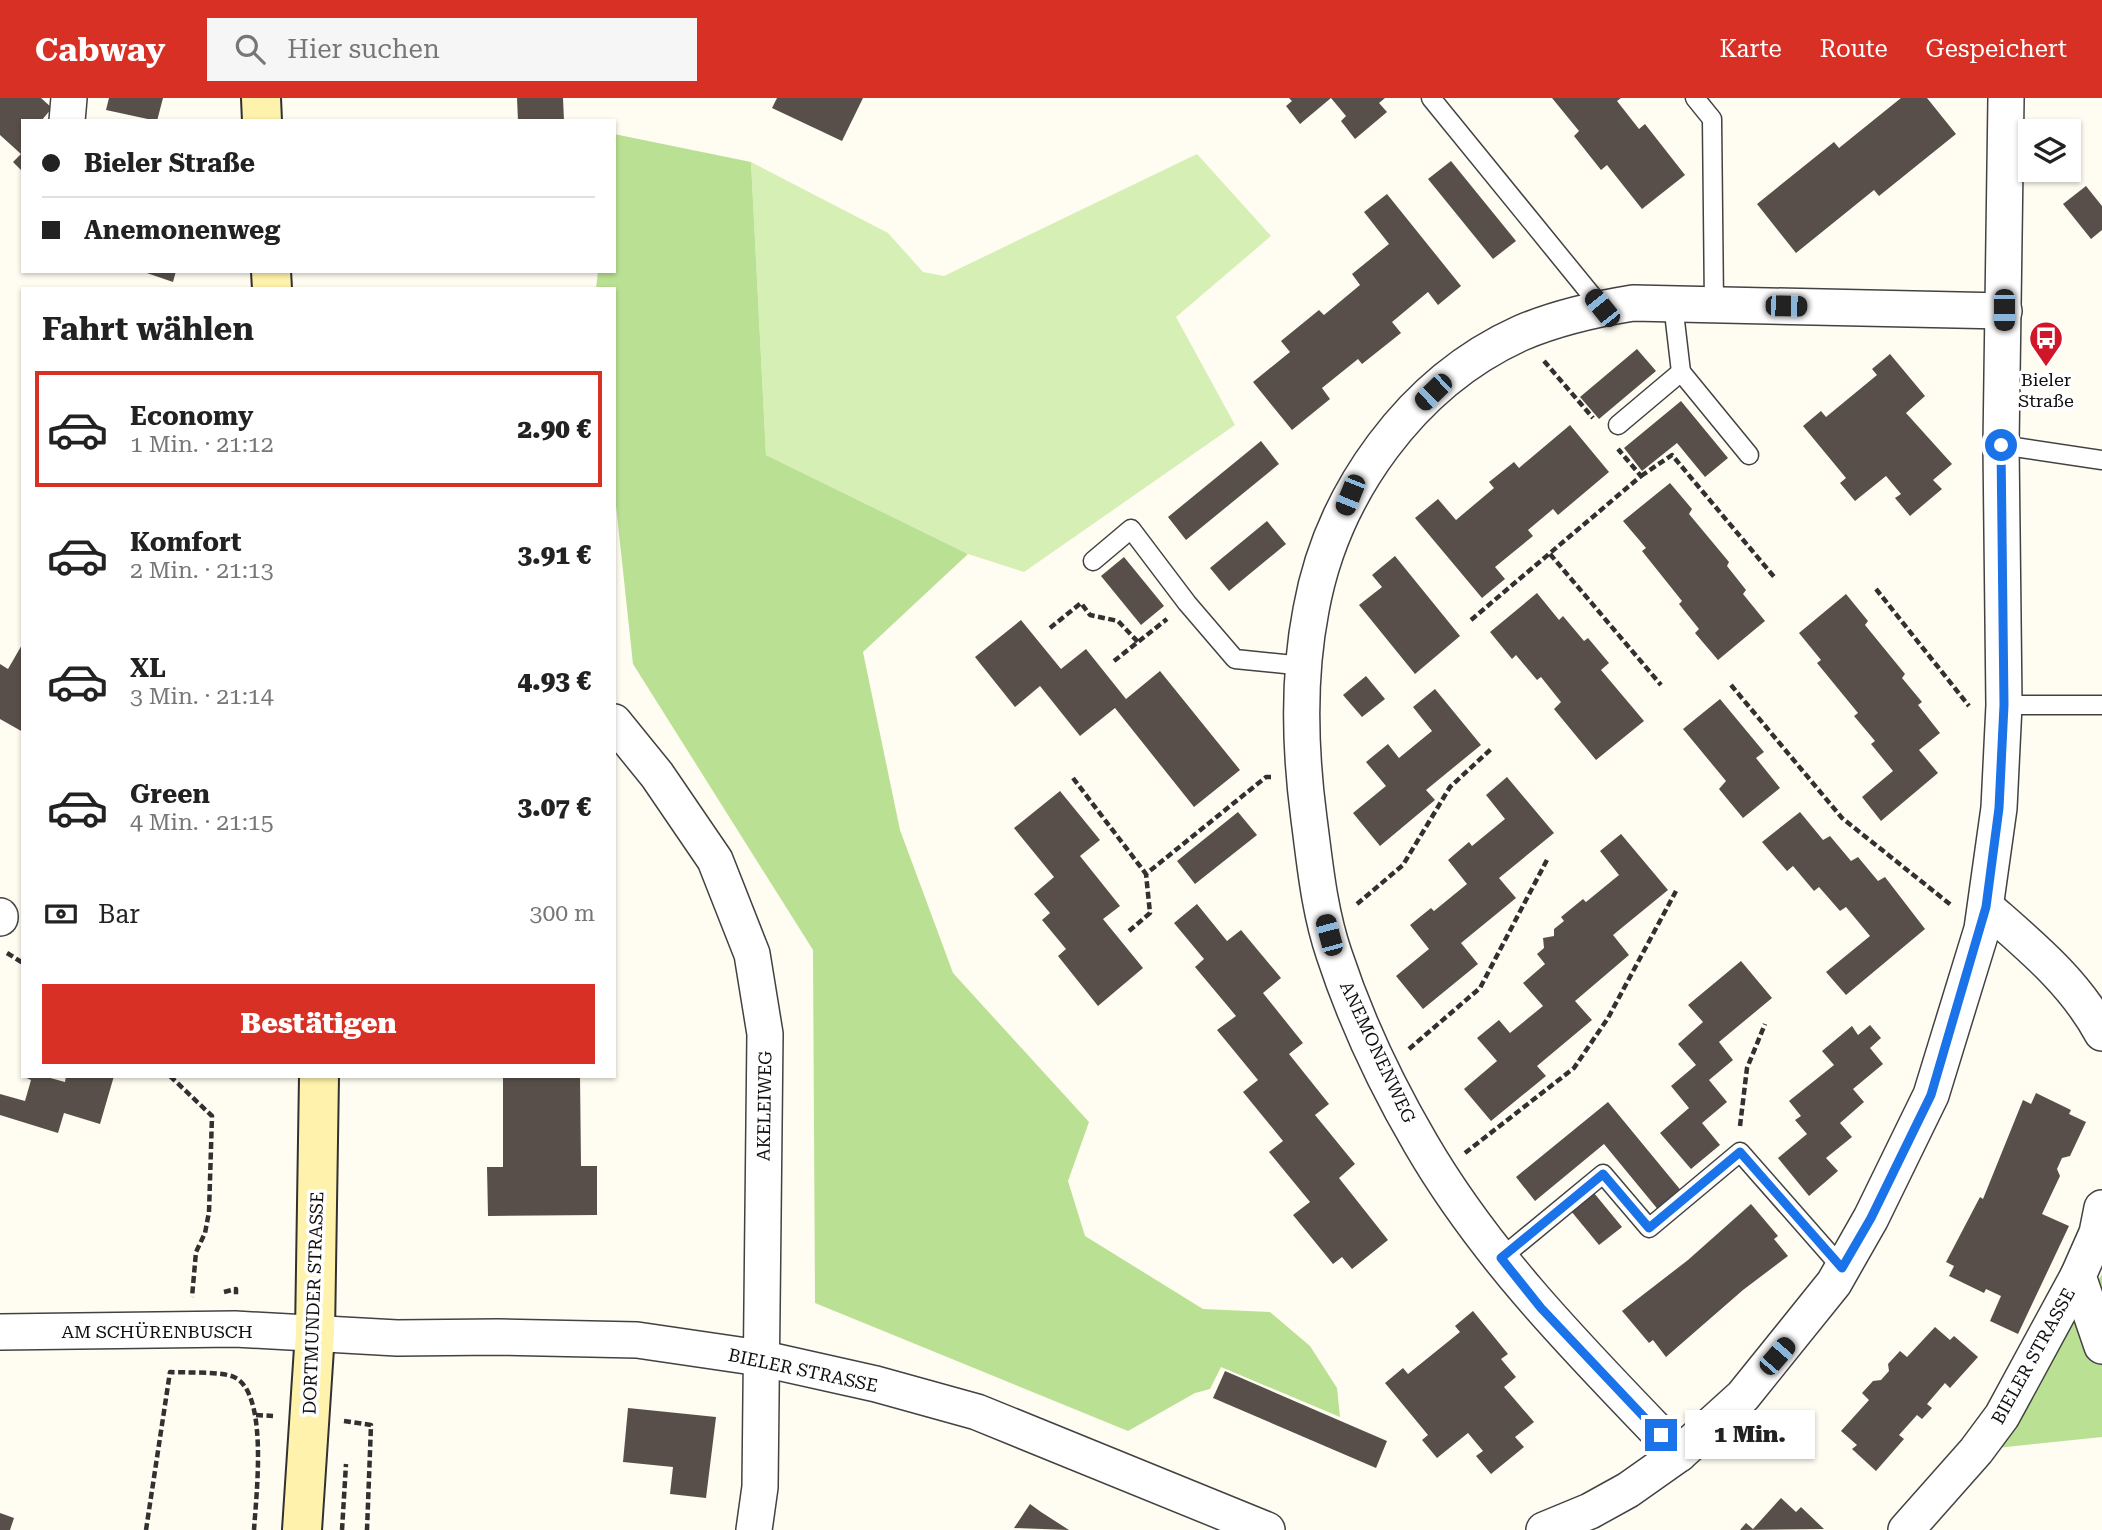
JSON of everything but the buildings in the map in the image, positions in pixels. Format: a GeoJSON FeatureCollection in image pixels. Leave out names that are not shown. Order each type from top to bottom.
{"type":"FeatureCollection","features":[{"type":"Feature","properties":{"kind":"main road"},"geometry":{"type":"LineString","coordinates":[[261,98],[262,119]]}},
{"type":"Feature","properties":{"kind":"main road","name":"DORTMUNDER STRASSE"},"geometry":{"type":"LineString","coordinates":[[302,1530],[314,1333],[319,1078]]}},
{"type":"Feature","properties":{"kind":"street"},"geometry":{"type":"LineString","coordinates":[[67,119],[69,98]]}},
{"type":"Feature","properties":{"kind":"street"},"geometry":{"type":"LineString","coordinates":[[1545,1530],[1590,1511],[1628,1490],[1679,1454],[1743,1396],[1794,1336],[1842,1268],[1871,1218],[1931,1095],[1984,918],[1999,808],[2003,710],[2001,445],[2006,98]]}},
{"type":"Feature","properties":{"kind":"street","name":"ANEMONENWEG"},"geometry":{"type":"LineString","coordinates":[[1679,1454],[1541,1308],[1471,1221],[1420,1143],[1381,1063],[1334,954],[1323,915],[1303,777],[1304,666],[1311,608],[1329,545],[1350,495],[1397,427],[1451,374],[1521,333],[1602,308],[1633,303],[2004,310]]}},
{"type":"Feature","properties":{"kind":"street","name":"AKELEIWEG"},"geometry":{"type":"LineString","coordinates":[[616,724],[657,775],[715,860],[752,954],[765,1034],[760,1487],[754,1530]]}},
{"type":"Feature","properties":{"kind":"street"},"geometry":{"type":"LineString","coordinates":[[1984,918],[2049,963],[2091,1012],[2102,1032]]}},
{"type":"Feature","properties":{"kind":"street","name":"BIELER STRASSE"},"geometry":{"type":"LineString","coordinates":[[1906,1530],[2002,1416],[2078,1276],[2097,1233],[2102,1208]]}},
{"type":"Feature","properties":{"kind":"street","name":"BIELER STRASSE"},"geometry":{"type":"LineString","coordinates":[[2078,1276],[2102,1346]]}},
{"type":"Feature","properties":{"kind":"street","name":"AM SCHÜRENBUSCH"},"geometry":{"type":"LineString","coordinates":[[0,1332],[235,1329],[314,1333]]}},
{"type":"Feature","properties":{"kind":"street","name":"BIELER STRASSE"},"geometry":{"type":"LineString","coordinates":[[314,1333],[397,1339],[498,1337],[637,1340],[760,1358],[876,1384],[977,1412],[1267,1530]]}},
{"type":"Feature","properties":{"kind":"lane"},"geometry":{"type":"LineString","coordinates":[[1431,98],[1602,308]]}},
{"type":"Feature","properties":{"kind":"lane"},"geometry":{"type":"LineString","coordinates":[[1695,98],[1712,119],[1714,305]]}},
{"type":"Feature","properties":{"kind":"lane"},"geometry":{"type":"LineString","coordinates":[[1673,304],[1681,372],[1749,455]]}},
{"type":"Feature","properties":{"kind":"lane"},"geometry":{"type":"LineString","coordinates":[[1618,425],[1681,372]]}},
{"type":"Feature","properties":{"kind":"lane"},"geometry":{"type":"LineString","coordinates":[[2001,445],[2102,460]]}},
{"type":"Feature","properties":{"kind":"lane"},"geometry":{"type":"LineString","coordinates":[[1093,561],[1131,529],[1187,603],[1235,659],[1304,666]]}},
{"type":"Feature","properties":{"kind":"lane"},"geometry":{"type":"LineString","coordinates":[[2003,710],[2102,705]]}},
{"type":"Feature","properties":{"kind":"lane"},"geometry":{"type":"LineString","coordinates":[[1501,1258],[1603,1174],[1649,1228],[1740,1152],[1842,1268]]}},
{"type":"Feature","properties":{"kind":"path"},"geometry":{"type":"LineString","coordinates":[[1521,333],[1598,425]]}},
{"type":"Feature","properties":{"kind":"path"},"geometry":{"type":"LineString","coordinates":[[1615,446],[1641,476]]}},
{"type":"Feature","properties":{"kind":"path"},"geometry":{"type":"LineString","coordinates":[[1471,620],[1641,476],[1672,455],[1775,578]]}},
{"type":"Feature","properties":{"kind":"path"},"geometry":{"type":"LineString","coordinates":[[1550,554],[1661,685]]}},
{"type":"Feature","properties":{"kind":"path"},"geometry":{"type":"LineString","coordinates":[[1876,589],[1972,710],[2003,710]]}},
{"type":"Feature","properties":{"kind":"path"},"geometry":{"type":"LineString","coordinates":[[1050,628],[1081,603],[1090,615],[1118,621],[1138,642]]}},
{"type":"Feature","properties":{"kind":"path"},"geometry":{"type":"LineString","coordinates":[[1114,661],[1187,603]]}},
{"type":"Feature","properties":{"kind":"path"},"geometry":{"type":"LineString","coordinates":[[1731,685],[1842,818],[1984,918]]}},
{"type":"Feature","properties":{"kind":"path"},"geometry":{"type":"LineString","coordinates":[[1323,915],[1357,904],[1403,865],[1450,787],[1491,749]]}},
{"type":"Feature","properties":{"kind":"path"},"geometry":{"type":"LineString","coordinates":[[1146,874],[1266,777],[1303,777]]}},
{"type":"Feature","properties":{"kind":"path"},"geometry":{"type":"LineString","coordinates":[[1073,778],[1146,874],[1150,913],[1129,931]]}},
{"type":"Feature","properties":{"kind":"path"},"geometry":{"type":"LineString","coordinates":[[1381,1063],[1407,1051],[1480,988],[1548,858]]}},
{"type":"Feature","properties":{"kind":"path"},"geometry":{"type":"LineString","coordinates":[[1440,1173],[1574,1068],[1608,1018],[1676,891]]}},
{"type":"Feature","properties":{"kind":"path"},"geometry":{"type":"LineString","coordinates":[[0,949],[21,962]]}},
{"type":"Feature","properties":{"kind":"path"},"geometry":{"type":"LineString","coordinates":[[1740,1152],[1747,1068],[1765,1024]]}},
{"type":"Feature","properties":{"kind":"path"},"geometry":{"type":"LineString","coordinates":[[172,1078],[212,1116],[209,1212],[205,1233],[196,1252],[192,1298],[203,1296]]}},
{"type":"Feature","properties":{"kind":"path"},"geometry":{"type":"LineString","coordinates":[[214,1294],[236,1289],[233,1376]]}},
{"type":"Feature","properties":{"kind":"path"},"geometry":{"type":"LineString","coordinates":[[146,1530],[170,1372],[233,1376],[248,1388],[256,1415],[254,1530]]}},
{"type":"Feature","properties":{"kind":"path"},"geometry":{"type":"LineString","coordinates":[[310,1416],[371,1425],[367,1530]]}},
{"type":"Feature","properties":{"kind":"green space"},"geometry":{"type":"Polygon","coordinates":[[[616,134],[751,162],[766,455],[968,554],[863,652],[900,830],[953,973],[1089,1122],[1068,1181],[1085,1236],[1203,1309],[1270,1312],[1310,1346],[1337,1388],[1340,1417],[1221,1367],[1210,1389],[1195,1393],[1128,1431],[815,1303],[813,950],[633,664],[616,506],[616,287],[596,287],[598,273],[616,273],[616,134]]]}},
{"type":"Feature","properties":{"kind":"green space"},"geometry":{"type":"Polygon","coordinates":[[[1197,154],[1271,236],[1176,317],[1235,425],[1024,572],[968,554],[766,455],[751,162],[888,233],[923,272],[944,276],[1197,154]]]}},
{"type":"Feature","properties":{"kind":"green space"},"geometry":{"type":"Polygon","coordinates":[[[2102,1274],[2102,1437],[1997,1448],[2102,1274]]]}},
{"type":"Feature","properties":{"kind":"place","name":"Bieler Straße"},"geometry":{"type":"Point","coordinates":[2046,368]}},
{"type":"Feature","properties":{"kind":"route"},"geometry":{"type":"LineString","coordinates":[[1661,1435],[1541,1308],[1501,1258],[1603,1174],[1649,1228],[1740,1152],[1842,1268],[1871,1218],[1931,1095],[1982,929],[1999,808],[2004,705],[2001,445]]}}]}
